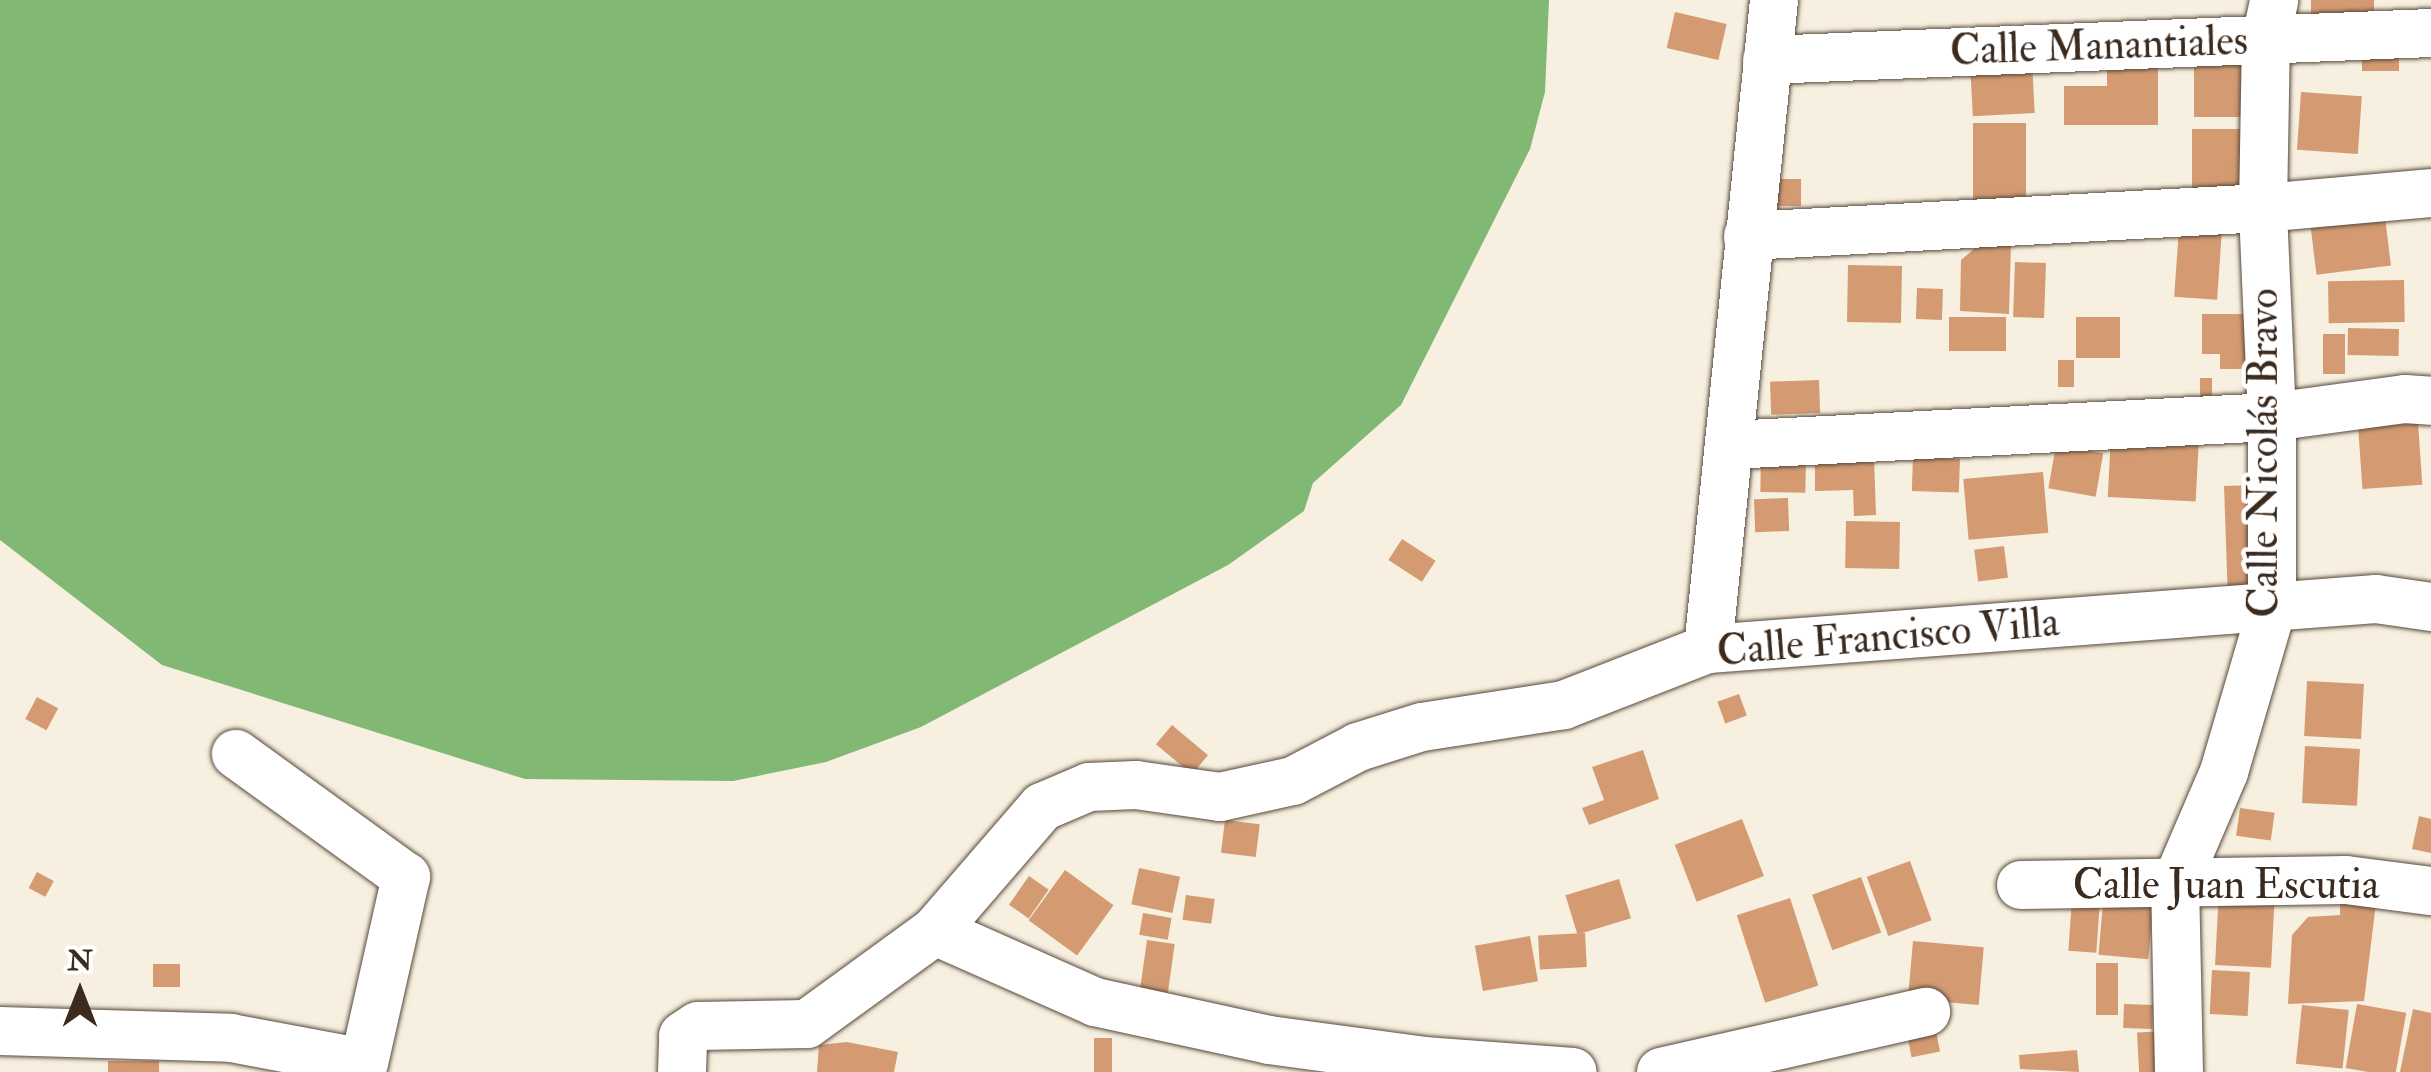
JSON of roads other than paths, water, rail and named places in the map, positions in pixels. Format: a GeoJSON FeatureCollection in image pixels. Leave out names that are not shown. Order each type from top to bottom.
{"type":"FeatureCollection","features":[{"type":"Feature","properties":{"kind":"street"},"geometry":{"type":"LineString","coordinates":[[1708,648],[1774,0]]}},
{"type":"Feature","properties":{"kind":"street","name":"Calle Manantiales"},"geometry":{"type":"LineString","coordinates":[[1768,60],[2270,20],[2431,33]]}},
{"type":"Feature","properties":{"kind":"street","name":"Calle Nicolás Bravo"},"geometry":{"type":"LineString","coordinates":[[2179,1072],[2175,886],[2224,772],[2272,608],[2272,417],[2263,208],[2270,20]]}},
{"type":"Feature","properties":{"kind":"street"},"geometry":{"type":"LineString","coordinates":[[1748,236],[2263,208],[2431,193]]}},
{"type":"Feature","properties":{"kind":"street"},"geometry":{"type":"LineString","coordinates":[[1730,446],[2272,417],[2405,398],[2431,401]]}},
{"type":"Feature","properties":{"kind":"street","name":"Calle Francisco Villa"},"geometry":{"type":"LineString","coordinates":[[682,1054],[698,1026],[808,1024],[935,931],[1042,807],[1089,787],[1136,786],[1220,798],[1292,781],[1358,747],[1422,726],[1564,705],[1708,648],[2376,599],[2431,607]]}},
{"type":"Feature","properties":{"kind":"street"},"geometry":{"type":"LineString","coordinates":[[0,1032],[231,1038],[364,1063],[406,877],[236,754]]}},
{"type":"Feature","properties":{"kind":"street","name":"Calle Juan Escutia"},"geometry":{"type":"LineString","coordinates":[[2021,884],[2175,886],[2346,880],[2431,891]]}},
{"type":"Feature","properties":{"kind":"street"},"geometry":{"type":"LineString","coordinates":[[935,931],[1095,1002],[1270,1040],[1424,1061],[1573,1072]]}},
{"type":"Feature","properties":{"kind":"street"},"geometry":{"type":"LineString","coordinates":[[1661,1072],[1926,1012]]}}]}
